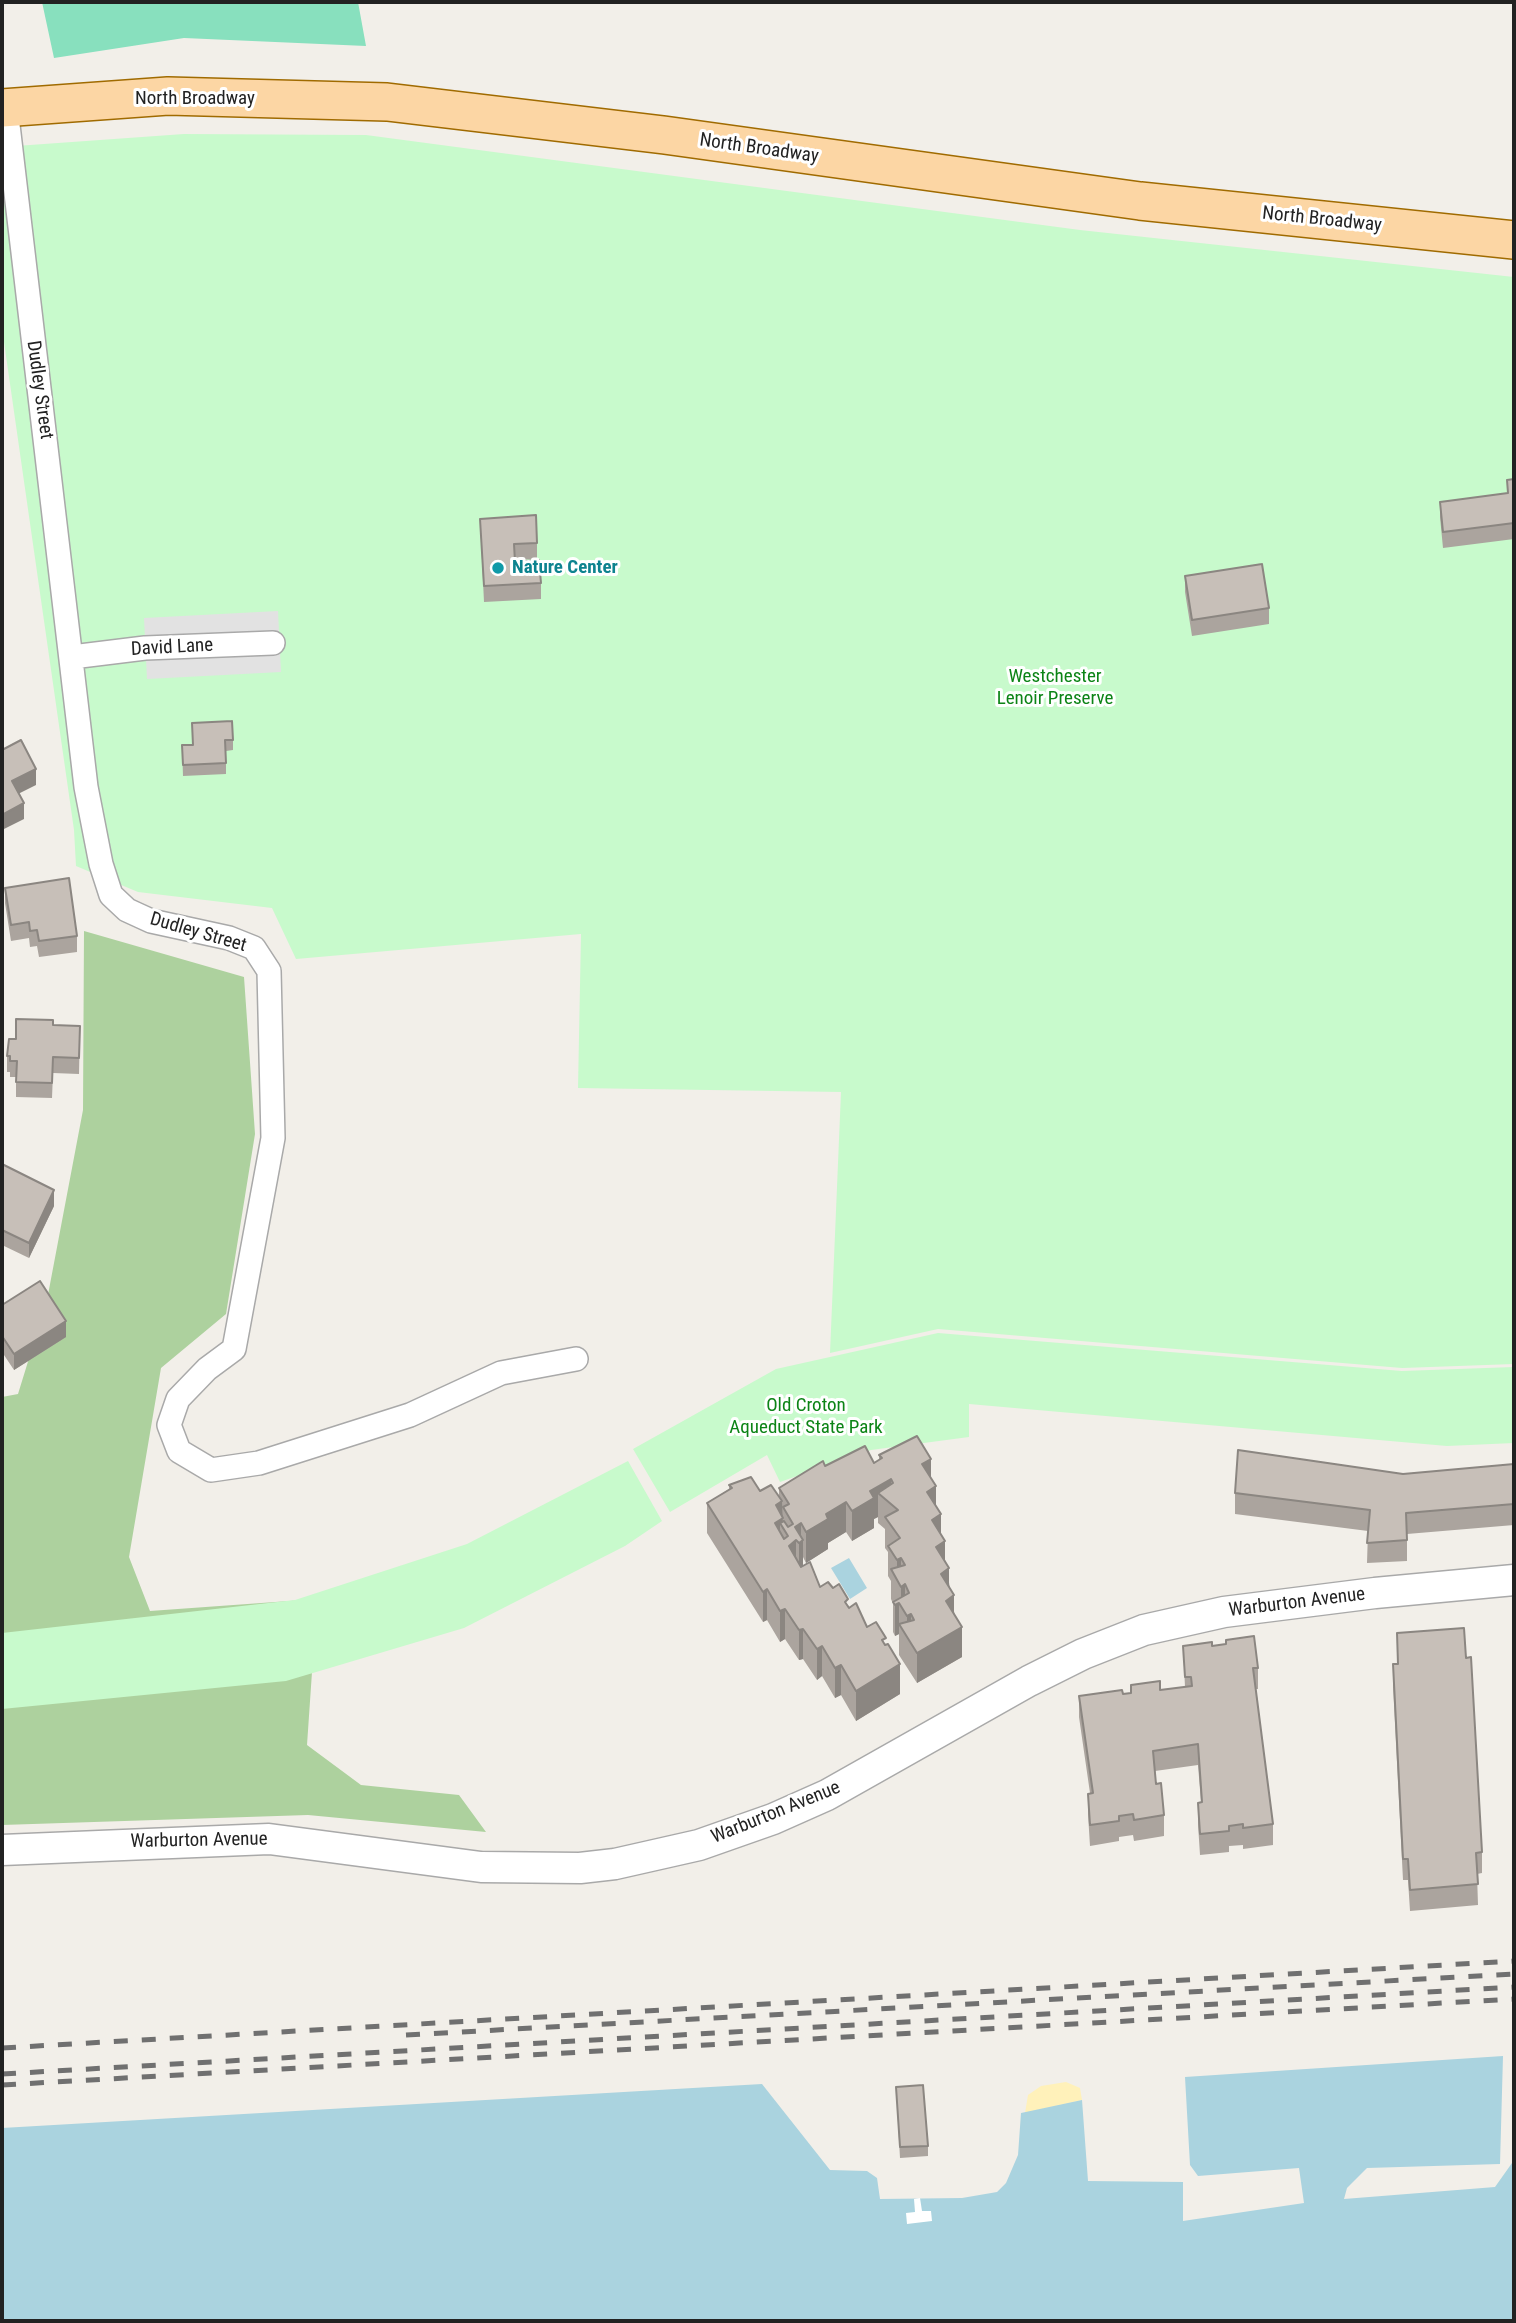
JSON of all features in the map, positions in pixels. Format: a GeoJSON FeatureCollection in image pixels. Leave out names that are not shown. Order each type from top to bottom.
{"type":"FeatureCollection","features":[{"type":"Feature","properties":{"kind":"main road","name":"North Broadway"},"geometry":{"type":"LineString","coordinates":[[4,108],[168,96],[387,102],[664,135],[1140,201],[1514,240]]}},
{"type":"Feature","properties":{"kind":"street","name":"Dudley Street"},"geometry":{"type":"LineString","coordinates":[[4,108],[86,787],[101,864],[115,902],[152,921],[229,938],[254,948],[270,971],[273,1138],[234,1349],[207,1369],[178,1399],[169,1425],[179,1451],[211,1470],[259,1463],[410,1415],[501,1373],[576,1359]]}},
{"type":"Feature","properties":{"kind":"street","name":"David Lane"},"geometry":{"type":"LineString","coordinates":[[72,657],[145,648],[273,643]]}},
{"type":"Feature","properties":{"kind":"street","name":"Warburton Avenue"},"geometry":{"type":"LineString","coordinates":[[2,1850],[269,1839],[481,1867],[580,1868],[615,1864],[699,1845],[773,1819],[827,1795],[1029,1681],[1083,1654],[1144,1629],[1224,1612],[1375,1593],[1514,1580]]}},
{"type":"Feature","properties":{"kind":"green space"},"geometry":{"type":"Polygon","coordinates":[[[42,2],[358,2],[366,46],[184,38],[54,58],[42,2]]]}},
{"type":"Feature","properties":{"kind":"green space","name":"Westchester Lenoir Preserve"},"geometry":{"type":"Polygon","coordinates":[[[184,134],[366,135],[1080,230],[1514,277],[1514,1364],[1402,1368],[938,1329],[830,1353],[841,1092],[578,1088],[581,934],[296,959],[272,908],[138,892],[76,866],[74,830],[2,328],[2,147],[184,134]]]}},
{"type":"Feature","properties":{"kind":"green space"},"geometry":{"type":"Polygon","coordinates":[[[84,931],[244,977],[255,1134],[226,1314],[161,1368],[129,1557],[150,1611],[317,1599],[307,1745],[361,1785],[459,1795],[486,1832],[308,1815],[2,1825],[2,1397],[18,1394],[47,1300],[83,1110],[84,931]]]}},
{"type":"Feature","properties":{"kind":"green space","name":"Old Croton Aqueduct State Park"},"geometry":{"type":"Polygon","coordinates":[[[938,1333],[1402,1371],[1514,1367],[1514,1443],[1447,1446],[969,1404],[969,1437],[871,1450],[780,1482],[767,1455],[670,1512],[633,1449],[776,1369],[938,1333]]]}},
{"type":"Feature","properties":{"kind":"green space"},"geometry":{"type":"Polygon","coordinates":[[[628,1461],[662,1521],[625,1546],[464,1628],[286,1681],[2,1709],[2,1633],[295,1600],[467,1544],[628,1461]]]}},
{"type":"Feature","properties":{"kind":"sand"},"geometry":{"type":"Polygon","coordinates":[[[1066,2082],[1080,2088],[1082,2100],[1025,2113],[1028,2095],[1041,2086],[1066,2082]]]}},
{"type":"Feature","properties":{"kind":"shaded area"},"geometry":{"type":"Polygon","coordinates":[[[278,611],[281,672],[147,679],[144,618],[278,611]]]}},
{"type":"Feature","properties":{"kind":"water"},"geometry":{"type":"Polygon","coordinates":[[[849,1558],[867,1588],[850,1599],[831,1568],[849,1558]]]}},
{"type":"Feature","properties":{"kind":"water"},"geometry":{"type":"Polygon","coordinates":[[[1503,2056],[1500,2164],[1367,2168],[1347,2188],[1344,2199],[1495,2187],[1512,2163],[1514,2112],[1514,2321],[2,2321],[2,2128],[762,2084],[830,2170],[867,2171],[877,2178],[880,2199],[962,2198],[997,2192],[1006,2183],[1018,2155],[1021,2113],[1082,2100],[1088,2181],[1183,2182],[1183,2221],[1304,2203],[1299,2168],[1198,2176],[1190,2165],[1185,2077],[1503,2056]]]}},
{"type":"Feature","properties":{"kind":"pier"},"geometry":{"type":"Polygon","coordinates":[[[920,2198],[922,2211],[931,2211],[932,2221],[907,2224],[906,2213],[915,2212],[914,2199],[920,2198]]]}},
{"type":"Feature","properties":{"kind":"building"},"geometry":{"type":"Polygon","coordinates":[[[1514,479],[1514,523],[1443,532],[1440,502],[1508,493],[1507,480],[1514,479]]]}},
{"type":"Feature","properties":{"kind":"building","name":"Nature Center"},"geometry":{"type":"Polygon","coordinates":[[[536,515],[537,543],[514,544],[515,562],[539,560],[541,583],[484,586],[480,519],[536,515]]]}},
{"type":"Feature","properties":{"kind":"building"},"geometry":{"type":"Polygon","coordinates":[[[1262,564],[1269,608],[1192,620],[1185,576],[1262,564]]]}},
{"type":"Feature","properties":{"kind":"building"},"geometry":{"type":"Polygon","coordinates":[[[232,721],[233,740],[225,740],[226,763],[183,765],[182,745],[193,745],[192,723],[232,721]]]}},
{"type":"Feature","properties":{"kind":"building"},"geometry":{"type":"Polygon","coordinates":[[[21,740],[36,769],[12,781],[24,803],[2,815],[2,750],[21,740]]]}},
{"type":"Feature","properties":{"kind":"building"},"geometry":{"type":"Polygon","coordinates":[[[69,878],[77,936],[39,941],[37,930],[30,931],[29,922],[11,925],[5,888],[69,878]]]}},
{"type":"Feature","properties":{"kind":"building"},"geometry":{"type":"Polygon","coordinates":[[[16,1019],[53,1020],[53,1025],[80,1026],[79,1058],[53,1057],[52,1083],[16,1082],[17,1061],[10,1061],[10,1056],[7,1056],[9,1039],[16,1039],[16,1019]]]}},
{"type":"Feature","properties":{"kind":"building"},"geometry":{"type":"Polygon","coordinates":[[[2,1164],[54,1190],[29,1243],[2,1230],[2,1164]]]}},
{"type":"Feature","properties":{"kind":"building"},"geometry":{"type":"Polygon","coordinates":[[[40,1281],[66,1321],[14,1354],[2,1336],[2,1305],[40,1281]]]}},
{"type":"Feature","properties":{"kind":"building"},"geometry":{"type":"Polygon","coordinates":[[[917,1436],[931,1459],[922,1464],[936,1486],[927,1492],[941,1514],[932,1520],[945,1541],[936,1547],[949,1568],[941,1574],[954,1595],[946,1601],[962,1627],[917,1653],[899,1624],[914,1620],[911,1614],[907,1616],[899,1603],[895,1605],[893,1602],[909,1593],[905,1584],[901,1587],[891,1569],[905,1565],[901,1558],[897,1560],[888,1546],[900,1538],[885,1517],[898,1510],[878,1493],[893,1483],[891,1479],[870,1491],[874,1498],[852,1511],[846,1502],[826,1514],[828,1519],[806,1532],[801,1523],[795,1527],[803,1540],[799,1543],[796,1540],[789,1546],[801,1567],[810,1562],[820,1587],[828,1582],[833,1588],[839,1584],[848,1599],[845,1602],[849,1608],[856,1603],[867,1627],[876,1622],[886,1638],[882,1640],[885,1645],[888,1644],[900,1664],[856,1691],[841,1665],[835,1668],[822,1646],[817,1649],[803,1629],[799,1630],[785,1609],[780,1611],[767,1589],[763,1592],[707,1503],[732,1488],[729,1485],[751,1477],[760,1491],[771,1485],[782,1501],[776,1505],[783,1518],[775,1523],[784,1539],[788,1536],[780,1523],[784,1521],[788,1527],[793,1524],[783,1507],[789,1504],[779,1488],[823,1461],[825,1466],[865,1446],[874,1463],[882,1458],[879,1455],[917,1436]]]}},
{"type":"Feature","properties":{"kind":"building"},"geometry":{"type":"Polygon","coordinates":[[[1238,1450],[1403,1474],[1514,1464],[1514,1504],[1406,1513],[1407,1540],[1367,1543],[1370,1510],[1235,1493],[1238,1450]]]}},
{"type":"Feature","properties":{"kind":"building"},"geometry":{"type":"Polygon","coordinates":[[[1464,1628],[1466,1658],[1471,1657],[1482,1852],[1476,1853],[1478,1884],[1410,1890],[1408,1859],[1403,1859],[1393,1664],[1398,1664],[1397,1633],[1464,1628]]]}},
{"type":"Feature","properties":{"kind":"building"},"geometry":{"type":"Polygon","coordinates":[[[1254,1636],[1258,1668],[1253,1668],[1273,1824],[1243,1828],[1243,1824],[1229,1826],[1229,1831],[1200,1834],[1198,1803],[1202,1802],[1198,1744],[1153,1751],[1156,1784],[1161,1783],[1164,1815],[1134,1820],[1133,1814],[1119,1816],[1119,1821],[1090,1825],[1088,1794],[1093,1793],[1079,1696],[1122,1690],[1123,1694],[1131,1693],[1131,1685],[1160,1681],[1160,1690],[1192,1686],[1191,1677],[1185,1677],[1183,1646],[1212,1642],[1212,1646],[1226,1644],[1226,1640],[1254,1636]]]}},
{"type":"Feature","properties":{"kind":"building"},"geometry":{"type":"Polygon","coordinates":[[[923,2085],[928,2146],[900,2147],[896,2087],[923,2085]]]}},
{"type":"Feature","properties":{"kind":"railway"},"geometry":{"type":"LineString","coordinates":[[2,2048],[1514,1961]]}},
{"type":"Feature","properties":{"kind":"railway"},"geometry":{"type":"LineString","coordinates":[[406,2035],[1514,1974]]}},
{"type":"Feature","properties":{"kind":"railway"},"geometry":{"type":"LineString","coordinates":[[2,2074],[1514,1987]]}},
{"type":"Feature","properties":{"kind":"railway"},"geometry":{"type":"LineString","coordinates":[[2,2085],[1514,1999]]}},
{"type":"Feature","properties":{"kind":"place","name":"Nature Center"},"geometry":{"type":"Point","coordinates":[498,568]}}]}
